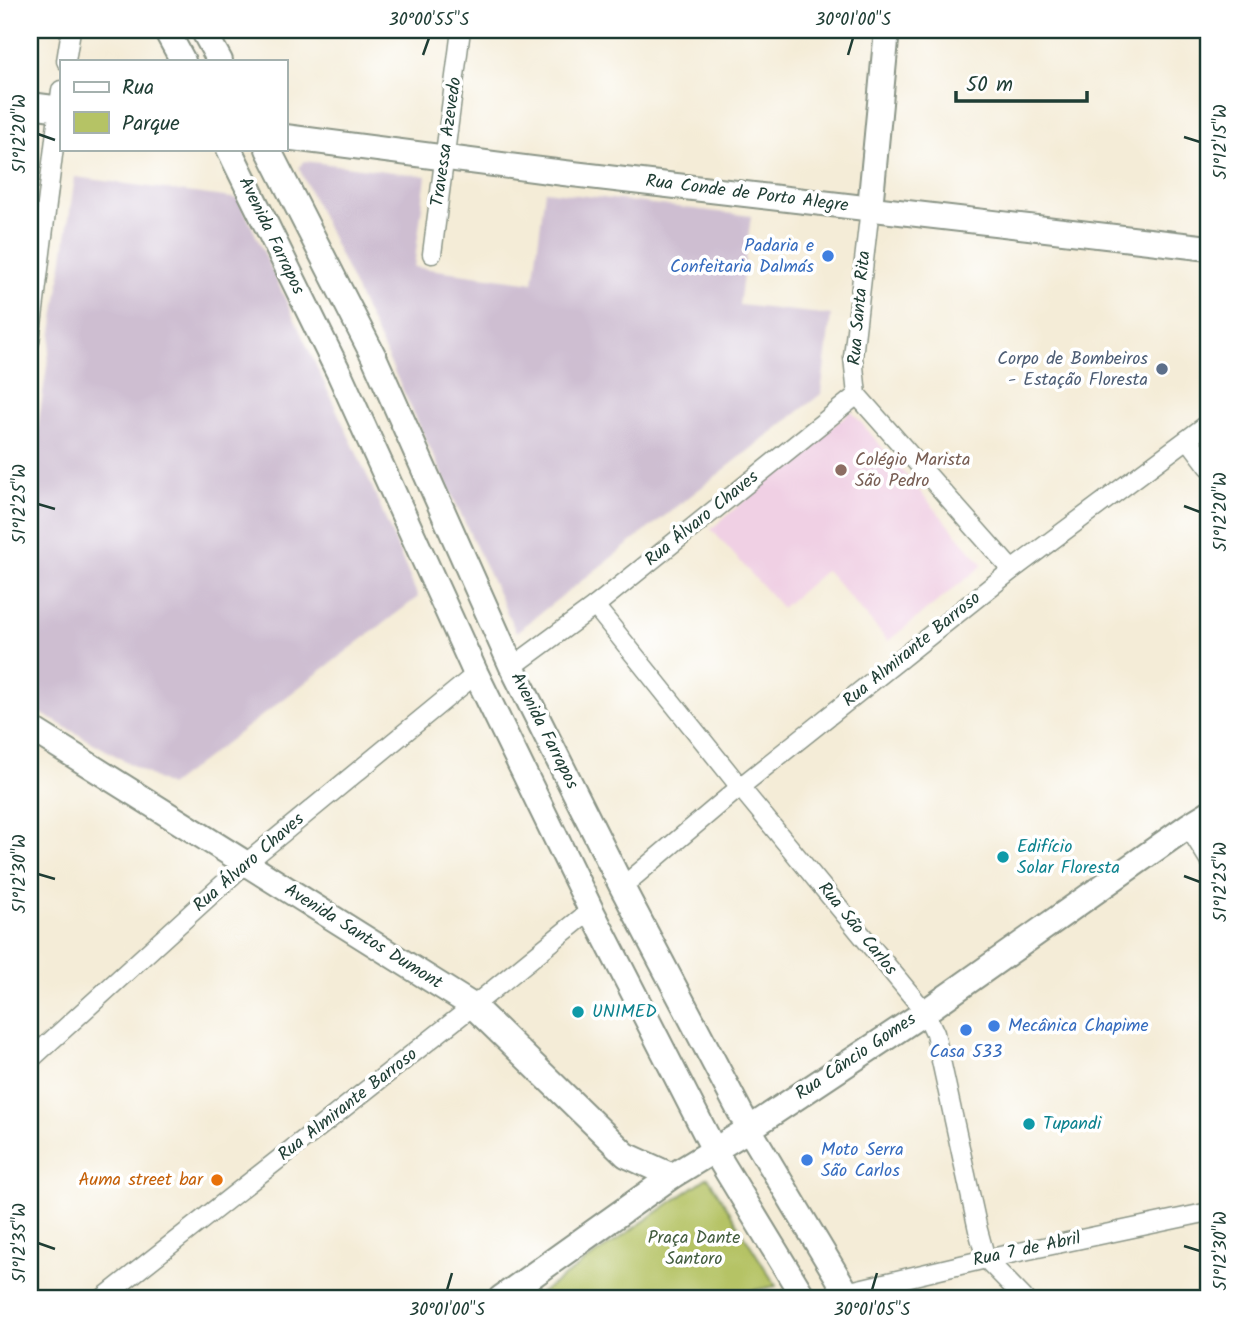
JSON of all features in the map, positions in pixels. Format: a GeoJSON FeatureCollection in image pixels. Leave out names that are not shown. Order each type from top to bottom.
{"type":"FeatureCollection","features":[{"type":"Feature","properties":{"kind":"main road"},"geometry":{"type":"LineString","coordinates":[[166,30],[182,60]]}},
{"type":"Feature","properties":{"kind":"main road"},"geometry":{"type":"LineString","coordinates":[[203,30],[219,60]]}},
{"type":"Feature","properties":{"kind":"main road","name":"Rua Santa Rita"},"geometry":{"type":"LineString","coordinates":[[870,208],[887,30]]}},
{"type":"Feature","properties":{"kind":"main road"},"geometry":{"type":"LineString","coordinates":[[30,105],[60,103]]}},
{"type":"Feature","properties":{"kind":"main road","name":"Rua Conde de Porto Alegre"},"geometry":{"type":"LineString","coordinates":[[287,137],[1209,248]]}},
{"type":"Feature","properties":{"kind":"main road","name":"Avenida Farrapos"},"geometry":{"type":"LineString","coordinates":[[229,150],[340,375],[475,674],[592,910],[714,1150],[804,1298]]}},
{"type":"Feature","properties":{"kind":"main road","name":"Avenida Farrapos"},"geometry":{"type":"LineString","coordinates":[[269,150],[374,357],[512,667],[622,887],[749,1129],[848,1295]]}},
{"type":"Feature","properties":{"kind":"main road","name":"Avenida Santos Dumont"},"geometry":{"type":"LineString","coordinates":[[30,728],[473,1006],[626,1155],[672,1176]]}},
{"type":"Feature","properties":{"kind":"main road","name":"Rua Câncio Gomes"},"geometry":{"type":"LineString","coordinates":[[501,1298],[672,1176],[749,1129],[925,1012],[1199,820]]}},
{"type":"Feature","properties":{"kind":"street"},"geometry":{"type":"LineString","coordinates":[[66,60],[71,30]]}},
{"type":"Feature","properties":{"kind":"street","name":"Travessa Azevedo"},"geometry":{"type":"LineString","coordinates":[[432,254],[461,30]]}},
{"type":"Feature","properties":{"kind":"street"},"geometry":{"type":"LineString","coordinates":[[30,342],[60,103]]}},
{"type":"Feature","properties":{"kind":"street","name":"Rua Santa Rita"},"geometry":{"type":"LineString","coordinates":[[857,395],[853,357],[870,208]]}},
{"type":"Feature","properties":{"kind":"street"},"geometry":{"type":"LineString","coordinates":[[857,395],[1012,570]]}},
{"type":"Feature","properties":{"kind":"street","name":"Rua Álvaro Chaves"},"geometry":{"type":"LineString","coordinates":[[512,667],[596,606],[857,395]]}},
{"type":"Feature","properties":{"kind":"street","name":"Rua Almirante Barroso"},"geometry":{"type":"LineString","coordinates":[[622,887],[740,787],[1012,570],[1209,424]]}},
{"type":"Feature","properties":{"kind":"street"},"geometry":{"type":"LineString","coordinates":[[1188,439],[1209,467]]}},
{"type":"Feature","properties":{"kind":"street","name":"Rua São Carlos"},"geometry":{"type":"LineString","coordinates":[[596,606],[925,1012],[934,1033],[986,1259],[1024,1298]]}},
{"type":"Feature","properties":{"kind":"street","name":"Rua Álvaro Chaves"},"geometry":{"type":"LineString","coordinates":[[30,1060],[245,864],[475,674]]}},
{"type":"Feature","properties":{"kind":"street"},"geometry":{"type":"LineString","coordinates":[[1199,820],[1209,860]]}},
{"type":"Feature","properties":{"kind":"street","name":"Rua Almirante Barroso"},"geometry":{"type":"LineString","coordinates":[[103,1298],[592,910]]}},
{"type":"Feature","properties":{"kind":"street","name":"Rua 7 de Abril"},"geometry":{"type":"LineString","coordinates":[[848,1295],[986,1259],[1209,1212]]}},
{"type":"Feature","properties":{"kind":"shaded area"},"geometry":{"type":"Polygon","coordinates":[[[304,161],[426,176],[414,267],[533,283],[545,191],[751,216],[739,305],[831,315],[821,394],[516,632],[299,168],[304,161]]]}},
{"type":"Feature","properties":{"kind":"shaded area"},"geometry":{"type":"Polygon","coordinates":[[[75,177],[239,199],[370,482],[418,597],[169,786],[30,707],[30,465],[75,177]]]}},
{"type":"Feature","properties":{"kind":"shaded area","name":"Colégio Marista São Pedro"},"geometry":{"type":"Polygon","coordinates":[[[851,411],[983,565],[888,641],[826,570],[782,608],[711,529],[851,411]]]}},
{"type":"Feature","properties":{"kind":"green space","name":"Praça Dante Santoro"},"geometry":{"type":"Polygon","coordinates":[[[708,1177],[776,1286],[713,1298],[533,1298],[708,1177]]]}},
{"type":"Feature","properties":{"kind":"place","name":"Padaria e Confeitaria Dalmás"},"geometry":{"type":"Point","coordinates":[828,256]}},
{"type":"Feature","properties":{"kind":"place","name":"Corpo de Bombeiros - Estação Floresta"},"geometry":{"type":"Point","coordinates":[1162,369]}},
{"type":"Feature","properties":{"kind":"place","name":"Colégio Marista São Pedro"},"geometry":{"type":"Point","coordinates":[841,470]}},
{"type":"Feature","properties":{"kind":"place","name":"Edifício Solar Floresta"},"geometry":{"type":"Point","coordinates":[1003,857]}},
{"type":"Feature","properties":{"kind":"place","name":"UNIMED"},"geometry":{"type":"Point","coordinates":[578,1012]}},
{"type":"Feature","properties":{"kind":"place","name":"Mecânica Chapime"},"geometry":{"type":"Point","coordinates":[994,1026]}},
{"type":"Feature","properties":{"kind":"place","name":"Casa 533"},"geometry":{"type":"Point","coordinates":[966,1030]}},
{"type":"Feature","properties":{"kind":"place","name":"Tupandi"},"geometry":{"type":"Point","coordinates":[1029,1124]}},
{"type":"Feature","properties":{"kind":"place","name":"Moto Serra São Carlos"},"geometry":{"type":"Point","coordinates":[807,1160]}},
{"type":"Feature","properties":{"kind":"place","name":"Auma street bar"},"geometry":{"type":"Point","coordinates":[217,1180]}}]}
